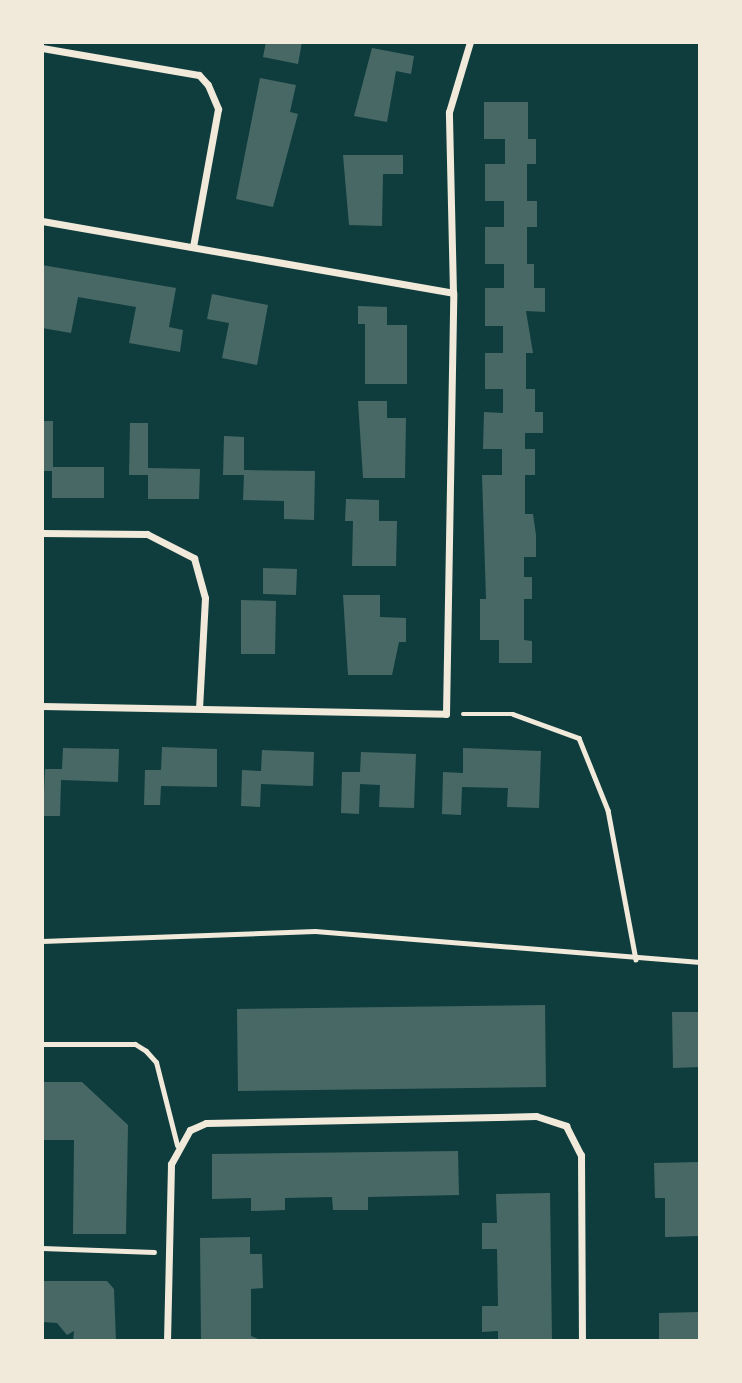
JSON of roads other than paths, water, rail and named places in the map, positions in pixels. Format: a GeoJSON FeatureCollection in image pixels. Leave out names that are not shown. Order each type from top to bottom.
{"type":"FeatureCollection","features":[{"type":"Feature","properties":{"kind":"street"},"geometry":{"type":"LineString","coordinates":[[42,706],[446,714],[453,293],[449,112],[470,42]]}},
{"type":"Feature","properties":{"kind":"street"},"geometry":{"type":"LineString","coordinates":[[42,48],[200,75],[208,85],[218,109],[192,246]]}},
{"type":"Feature","properties":{"kind":"street"},"geometry":{"type":"LineString","coordinates":[[42,221],[453,293]]}},
{"type":"Feature","properties":{"kind":"street"},"geometry":{"type":"LineString","coordinates":[[42,533],[147,534],[194,558],[205,598],[199,708]]}},
{"type":"Feature","properties":{"kind":"street"},"geometry":{"type":"LineString","coordinates":[[167,1341],[169,1252],[177,1145],[206,1123],[536,1116],[559,1122],[582,1155],[582,1341]]}},
{"type":"Feature","properties":{"kind":"lane"},"geometry":{"type":"LineString","coordinates":[[42,1044],[135,1044],[146,1051],[156,1062],[177,1145]]}}]}
